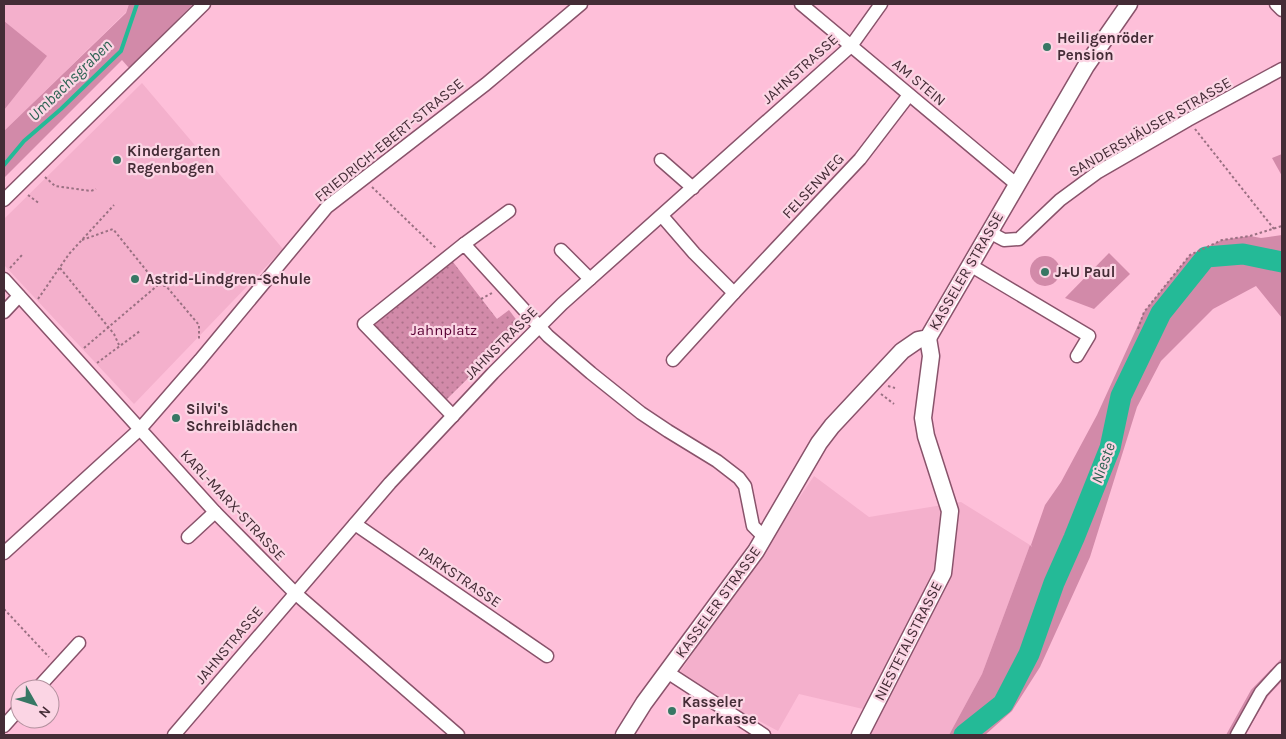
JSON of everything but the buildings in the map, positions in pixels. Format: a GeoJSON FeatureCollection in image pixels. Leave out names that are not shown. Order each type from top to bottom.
{"type":"FeatureCollection","features":[{"type":"Feature","properties":{"kind":"main road","name":"KASSELER STRASSE"},"geometry":{"type":"LineString","coordinates":[[624,735],[644,703],[713,611],[764,537],[819,443],[832,426],[902,351],[918,340],[928,338],[1086,66],[1128,4]]}},
{"type":"Feature","properties":{"kind":"main road","name":"NIESTETALSTRASSE"},"geometry":{"type":"LineString","coordinates":[[860,735],[943,573],[950,511],[926,436],[923,418],[931,356],[928,338]]}},
{"type":"Feature","properties":{"kind":"street"},"geometry":{"type":"LineString","coordinates":[[4,200],[204,4]]}},
{"type":"Feature","properties":{"kind":"street","name":"FRIEDRICH-EBERT-STRASSE"},"geometry":{"type":"LineString","coordinates":[[4,553],[140,428],[200,360],[327,207],[486,84],[581,4]]}},
{"type":"Feature","properties":{"kind":"street","name":"AM STEIN"},"geometry":{"type":"LineString","coordinates":[[802,4],[1016,184]]}},
{"type":"Feature","properties":{"kind":"street","name":"JAHNSTRASSE"},"geometry":{"type":"LineString","coordinates":[[174,735],[355,524],[493,373],[562,304],[851,46],[881,4]]}},
{"type":"Feature","properties":{"kind":"street"},"geometry":{"type":"LineString","coordinates":[[1276,4],[1282,10]]}},
{"type":"Feature","properties":{"kind":"street","name":"SANDERSHÄUSER STRASSE"},"geometry":{"type":"LineString","coordinates":[[989,232],[1004,240],[1020,239],[1060,200],[1098,172],[1282,69]]}},
{"type":"Feature","properties":{"kind":"street","name":"FELSENWEG"},"geometry":{"type":"LineString","coordinates":[[673,360],[860,159],[909,95]]}},
{"type":"Feature","properties":{"kind":"street"},"geometry":{"type":"LineString","coordinates":[[661,160],[693,188]]}},
{"type":"Feature","properties":{"kind":"street"},"geometry":{"type":"LineString","coordinates":[[453,416],[364,324],[508,211]]}},
{"type":"Feature","properties":{"kind":"street"},"geometry":{"type":"LineString","coordinates":[[662,216],[694,253],[734,293]]}},
{"type":"Feature","properties":{"kind":"street"},"geometry":{"type":"LineString","coordinates":[[464,244],[541,326],[548,336],[641,413],[717,461],[739,478],[745,486],[753,526],[764,537]]}},
{"type":"Feature","properties":{"kind":"street"},"geometry":{"type":"LineString","coordinates":[[561,250],[590,279]]}},
{"type":"Feature","properties":{"kind":"street"},"geometry":{"type":"LineString","coordinates":[[970,265],[1089,336],[1077,356]]}},
{"type":"Feature","properties":{"kind":"street","name":"KARL-MARX-STRASSE"},"geometry":{"type":"LineString","coordinates":[[7,273],[19,296],[215,512],[295,593],[458,735]]}},
{"type":"Feature","properties":{"kind":"street"},"geometry":{"type":"LineString","coordinates":[[4,312],[19,296]]}},
{"type":"Feature","properties":{"kind":"street"},"geometry":{"type":"LineString","coordinates":[[188,537],[215,512]]}},
{"type":"Feature","properties":{"kind":"street","name":"PARKSTRASSE"},"geometry":{"type":"LineString","coordinates":[[355,524],[547,656]]}},
{"type":"Feature","properties":{"kind":"street"},"geometry":{"type":"LineString","coordinates":[[46,679],[79,643]]}},
{"type":"Feature","properties":{"kind":"street"},"geometry":{"type":"LineString","coordinates":[[1237,735],[1261,692],[1282,669]]}},
{"type":"Feature","properties":{"kind":"street"},"geometry":{"type":"LineString","coordinates":[[667,672],[764,735]]}},
{"type":"Feature","properties":{"kind":"path"},"geometry":{"type":"LineString","coordinates":[[1188,120],[1274,229]]}},
{"type":"Feature","properties":{"kind":"path"},"geometry":{"type":"LineString","coordinates":[[36,168],[54,186],[91,191],[96,188]]}},
{"type":"Feature","properties":{"kind":"path"},"geometry":{"type":"LineString","coordinates":[[364,179],[446,258]]}},
{"type":"Feature","properties":{"kind":"path"},"geometry":{"type":"LineString","coordinates":[[18,186],[40,204]]}},
{"type":"Feature","properties":{"kind":"path"},"geometry":{"type":"LineString","coordinates":[[31,309],[82,240],[114,205]]}},
{"type":"Feature","properties":{"kind":"path"},"geometry":{"type":"LineString","coordinates":[[1138,329],[1144,312],[1190,255],[1222,240],[1250,236],[1282,226]]}},
{"type":"Feature","properties":{"kind":"path"},"geometry":{"type":"LineString","coordinates":[[82,240],[113,229],[158,285],[166,286],[199,326],[200,360]]}},
{"type":"Feature","properties":{"kind":"path"},"geometry":{"type":"LineString","coordinates":[[7,273],[22,255]]}},
{"type":"Feature","properties":{"kind":"path"},"geometry":{"type":"LineString","coordinates":[[60,268],[120,345]]}},
{"type":"Feature","properties":{"kind":"path"},"geometry":{"type":"LineString","coordinates":[[76,358],[85,347],[158,285]]}},
{"type":"Feature","properties":{"kind":"path"},"geometry":{"type":"LineString","coordinates":[[481,299],[496,291]]}},
{"type":"Feature","properties":{"kind":"path"},"geometry":{"type":"LineString","coordinates":[[87,370],[140,331]]}},
{"type":"Feature","properties":{"kind":"path"},"geometry":{"type":"LineString","coordinates":[[890,387],[896,388]]}},
{"type":"Feature","properties":{"kind":"path"},"geometry":{"type":"LineString","coordinates":[[880,394],[894,404]]}},
{"type":"Feature","properties":{"kind":"path"},"geometry":{"type":"LineString","coordinates":[[4,609],[57,666]]}},
{"type":"Feature","properties":{"kind":"shaded area"},"geometry":{"type":"Polygon","coordinates":[[[4,4],[129,4],[126,12],[4,131],[4,4]]]}},
{"type":"Feature","properties":{"kind":"shaded area","name":"Astrid-Lindgren-Schule"},"geometry":{"type":"Polygon","coordinates":[[[142,83],[283,249],[134,404],[4,265],[4,219],[142,83]]]}},
{"type":"Feature","properties":{"kind":"shaded area"},"geometry":{"type":"Polygon","coordinates":[[[814,476],[869,517],[961,502],[1030,545],[982,674],[949,735],[866,735],[863,709],[799,694],[778,731],[678,675],[814,476]]]}},
{"type":"Feature","properties":{"kind":"green space"},"geometry":{"type":"Polygon","coordinates":[[[129,4],[193,4],[129,68],[122,60],[4,178],[4,131],[126,13],[129,4]]]}},
{"type":"Feature","properties":{"kind":"green space"},"geometry":{"type":"Polygon","coordinates":[[[4,21],[47,56],[4,110],[4,21]]]}},
{"type":"Feature","properties":{"kind":"green space"},"geometry":{"type":"Polygon","coordinates":[[[1282,154],[1282,176],[1272,158],[1282,154]]]}},
{"type":"Feature","properties":{"kind":"green space"},"geometry":{"type":"Polygon","coordinates":[[[1282,235],[1282,318],[1256,286],[1213,309],[1161,361],[1137,407],[1090,557],[1040,667],[1012,711],[985,735],[949,735],[982,674],[1030,545],[1032,547],[1031,545],[1045,505],[1061,482],[1097,415],[1144,312],[1190,255],[1222,240],[1250,236],[1261,238],[1282,235]]]}},
{"type":"Feature","properties":{"kind":"green space"},"geometry":{"type":"Polygon","coordinates":[[[1109,253],[1130,274],[1094,309],[1065,298],[1109,253]]]}},
{"type":"Feature","properties":{"kind":"green space","name":"J+U Paul"},"geometry":{"type":"Polygon","coordinates":[[[1045,256],[1051,257],[1059,265],[1059,277],[1051,285],[1045,286],[1039,285],[1031,277],[1030,271],[1031,265],[1039,257],[1045,256]]]}},
{"type":"Feature","properties":{"kind":"green space","name":"Jahnplatz"},"geometry":{"type":"Polygon","coordinates":[[[453,262],[497,319],[509,310],[521,326],[445,401],[373,325],[453,262]]]}},
{"type":"Feature","properties":{"kind":"green space"},"geometry":{"type":"Polygon","coordinates":[[[1282,658],[1282,681],[1268,696],[1245,735],[1226,735],[1251,690],[1282,658]]]}},
{"type":"Feature","properties":{"kind":"waterway","name":"Umbachsgraben"},"geometry":{"type":"LineString","coordinates":[[4,165],[24,141],[61,109],[121,51],[137,4]]}},
{"type":"Feature","properties":{"kind":"waterway","name":"Nieste"},"geometry":{"type":"LineString","coordinates":[[964,735],[1003,704],[1029,654],[1054,583],[1110,448],[1121,396],[1161,313],[1206,257],[1243,254],[1282,262]]}},
{"type":"Feature","properties":{"kind":"place","name":"Heiligenröder Pension"},"geometry":{"type":"Point","coordinates":[1047,47]}},
{"type":"Feature","properties":{"kind":"place","name":"Kindergarten Regenbogen"},"geometry":{"type":"Point","coordinates":[117,160]}},
{"type":"Feature","properties":{"kind":"place","name":"J+U Paul"},"geometry":{"type":"Point","coordinates":[1045,272]}},
{"type":"Feature","properties":{"kind":"place","name":"Astrid-Lindgren-Schule"},"geometry":{"type":"Point","coordinates":[135,279]}},
{"type":"Feature","properties":{"kind":"place","name":"Silvi's Schreiblädchen"},"geometry":{"type":"Point","coordinates":[176,418]}},
{"type":"Feature","properties":{"kind":"place","name":"Kasseler Sparkasse"},"geometry":{"type":"Point","coordinates":[672,711]}}]}
